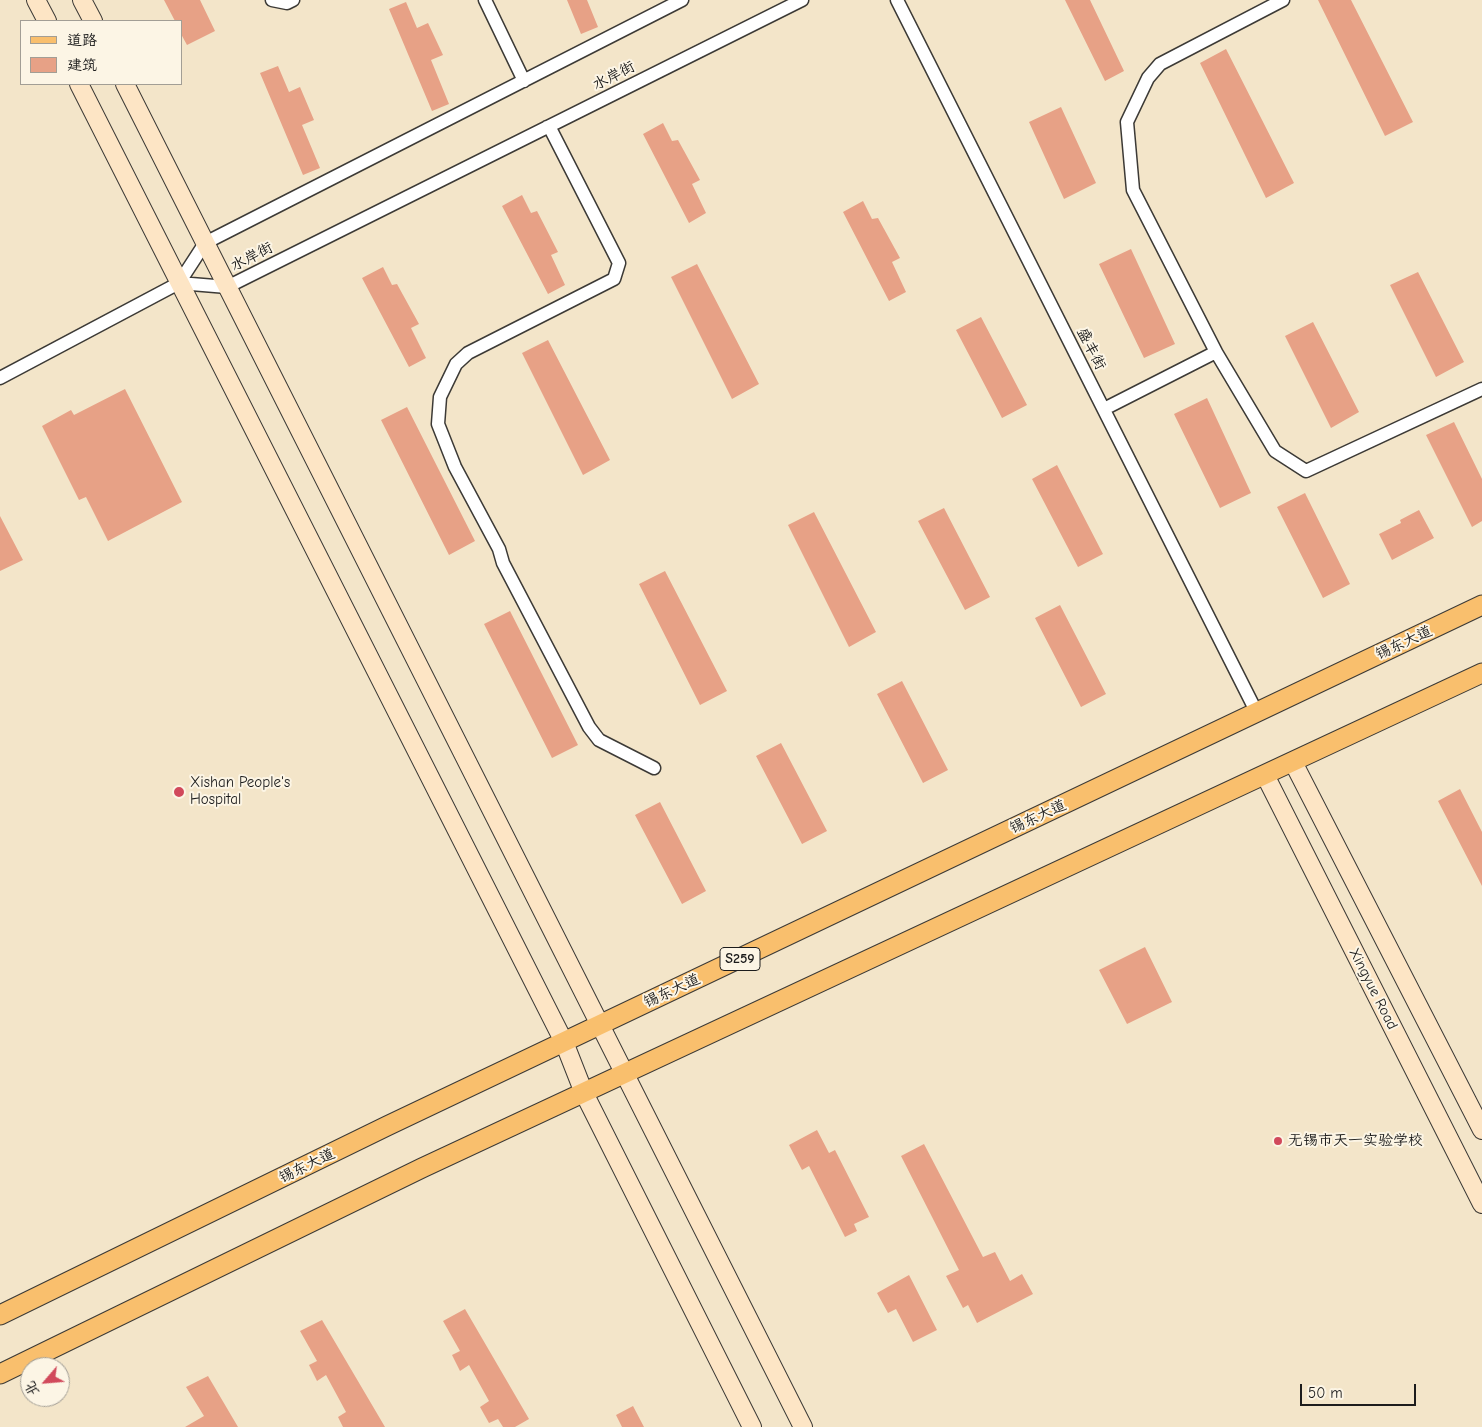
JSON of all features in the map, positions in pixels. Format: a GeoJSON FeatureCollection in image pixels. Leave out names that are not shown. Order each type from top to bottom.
{"type":"FeatureCollection","features":[{"type":"Feature","properties":{"kind":"main road"},"geometry":{"type":"LineString","coordinates":[[36,0],[46,20]]}},
{"type":"Feature","properties":{"kind":"main road"},"geometry":{"type":"LineString","coordinates":[[82,0],[92,20]]}},
{"type":"Feature","properties":{"kind":"main road"},"geometry":{"type":"LineString","coordinates":[[80,85],[564,1042],[584,1092],[752,1427]]}},
{"type":"Feature","properties":{"kind":"main road"},"geometry":{"type":"LineString","coordinates":[[126,85],[803,1427]]}},
{"type":"Feature","properties":{"kind":"main road","name":"锡东大道"},"geometry":{"type":"LineString","coordinates":[[0,1315],[388,1126],[1482,605]]}},
{"type":"Feature","properties":{"kind":"main road"},"geometry":{"type":"LineString","coordinates":[[0,1374],[422,1168],[1482,673]]}},
{"type":"Feature","properties":{"kind":"main road"},"geometry":{"type":"LineString","coordinates":[[1293,762],[1482,1130]]}},
{"type":"Feature","properties":{"kind":"main road","name":"Xingyue Road"},"geometry":{"type":"LineString","coordinates":[[1265,775],[1482,1204]]}},
{"type":"Feature","properties":{"kind":"street"},"geometry":{"type":"LineString","coordinates":[[272,0],[287,3],[293,0]]}},
{"type":"Feature","properties":{"kind":"street"},"geometry":{"type":"LineString","coordinates":[[485,0],[524,81]]}},
{"type":"Feature","properties":{"kind":"street"},"geometry":{"type":"LineString","coordinates":[[0,378],[179,283],[205,243],[682,0]]}},
{"type":"Feature","properties":{"kind":"street","name":"水岸街"},"geometry":{"type":"LineString","coordinates":[[179,283],[227,287],[802,0]]}},
{"type":"Feature","properties":{"kind":"street","name":"盛丰街"},"geometry":{"type":"LineString","coordinates":[[897,0],[1257,712]]}},
{"type":"Feature","properties":{"kind":"street"},"geometry":{"type":"LineString","coordinates":[[1282,0],[1160,64],[1148,78],[1126,122],[1133,190],[1216,352],[1274,451],[1306,471],[1482,389]]}},
{"type":"Feature","properties":{"kind":"street"},"geometry":{"type":"LineString","coordinates":[[547,127],[551,130],[619,263],[614,279],[462,358],[456,364],[440,397],[438,424],[455,467],[499,549],[503,563],[589,727],[599,740],[654,768]]}},
{"type":"Feature","properties":{"kind":"street"},"geometry":{"type":"LineString","coordinates":[[1104,409],[1216,352]]}},
{"type":"Feature","properties":{"kind":"building"},"geometry":{"type":"Polygon","coordinates":[[[164,0],[200,0],[215,31],[187,45],[182,36],[182,20],[174,20],[164,0]]]}},
{"type":"Feature","properties":{"kind":"building"},"geometry":{"type":"Polygon","coordinates":[[[567,0],[587,0],[598,27],[581,34],[567,0]]]}},
{"type":"Feature","properties":{"kind":"building"},"geometry":{"type":"Polygon","coordinates":[[[1065,0],[1090,0],[1124,71],[1105,81],[1065,0]]]}},
{"type":"Feature","properties":{"kind":"building"},"geometry":{"type":"Polygon","coordinates":[[[1318,0],[1351,0],[1413,122],[1385,136],[1318,0]]]}},
{"type":"Feature","properties":{"kind":"building"},"geometry":{"type":"Polygon","coordinates":[[[406,2],[417,28],[428,23],[443,55],[431,60],[449,104],[432,111],[389,9],[406,2]]]}},
{"type":"Feature","properties":{"kind":"building"},"geometry":{"type":"Polygon","coordinates":[[[1226,49],[1294,183],[1266,198],[1200,63],[1226,49]]]}},
{"type":"Feature","properties":{"kind":"building"},"geometry":{"type":"Polygon","coordinates":[[[278,66],[289,92],[300,87],[314,120],[302,125],[320,168],[303,175],[260,73],[278,66]]]}},
{"type":"Feature","properties":{"kind":"building"},"geometry":{"type":"Polygon","coordinates":[[[1061,107],[1096,183],[1064,199],[1029,122],[1061,107]]]}},
{"type":"Feature","properties":{"kind":"building"},"geometry":{"type":"Polygon","coordinates":[[[663,123],[672,141],[678,140],[700,180],[692,184],[706,213],[689,223],[643,134],[663,123]]]}},
{"type":"Feature","properties":{"kind":"building"},"geometry":{"type":"Polygon","coordinates":[[[522,195],[531,213],[537,211],[558,252],[551,255],[565,285],[548,294],[502,206],[522,195]]]}},
{"type":"Feature","properties":{"kind":"building"},"geometry":{"type":"Polygon","coordinates":[[[863,201],[872,219],[878,218],[900,258],[892,262],[906,292],[889,301],[843,212],[863,201]]]}},
{"type":"Feature","properties":{"kind":"building"},"geometry":{"type":"Polygon","coordinates":[[[1131,249],[1175,344],[1144,358],[1099,264],[1131,249]]]}},
{"type":"Feature","properties":{"kind":"building"},"geometry":{"type":"Polygon","coordinates":[[[697,264],[759,384],[732,399],[671,277],[697,264]]]}},
{"type":"Feature","properties":{"kind":"building"},"geometry":{"type":"Polygon","coordinates":[[[383,267],[392,285],[397,284],[419,324],[411,328],[426,358],[409,367],[362,278],[383,267]]]}},
{"type":"Feature","properties":{"kind":"building"},"geometry":{"type":"Polygon","coordinates":[[[1418,272],[1464,362],[1436,377],[1390,285],[1418,272]]]}},
{"type":"Feature","properties":{"kind":"building"},"geometry":{"type":"Polygon","coordinates":[[[981,317],[1027,405],[1002,418],[956,330],[981,317]]]}},
{"type":"Feature","properties":{"kind":"building"},"geometry":{"type":"Polygon","coordinates":[[[1313,322],[1359,412],[1331,428],[1285,336],[1313,322]]]}},
{"type":"Feature","properties":{"kind":"building"},"geometry":{"type":"Polygon","coordinates":[[[548,340],[610,460],[583,475],[522,353],[548,340]]]}},
{"type":"Feature","properties":{"kind":"building"},"geometry":{"type":"Polygon","coordinates":[[[125,389],[182,502],[108,541],[86,497],[79,500],[42,426],[71,410],[74,415],[125,389]]]}},
{"type":"Feature","properties":{"kind":"building"},"geometry":{"type":"Polygon","coordinates":[[[1207,398],[1251,493],[1220,508],[1174,414],[1207,398]]]}},
{"type":"Feature","properties":{"kind":"building"},"geometry":{"type":"Polygon","coordinates":[[[407,407],[475,541],[449,555],[381,420],[407,407]]]}},
{"type":"Feature","properties":{"kind":"building"},"geometry":{"type":"Polygon","coordinates":[[[1454,422],[1482,479],[1482,521],[1472,527],[1426,435],[1454,422]]]}},
{"type":"Feature","properties":{"kind":"building"},"geometry":{"type":"Polygon","coordinates":[[[1057,465],[1103,554],[1078,567],[1032,479],[1057,465]]]}},
{"type":"Feature","properties":{"kind":"building"},"geometry":{"type":"Polygon","coordinates":[[[1305,493],[1350,584],[1323,598],[1277,507],[1305,493]]]}},
{"type":"Feature","properties":{"kind":"building"},"geometry":{"type":"Polygon","coordinates":[[[944,508],[990,597],[965,610],[918,521],[944,508]]]}},
{"type":"Feature","properties":{"kind":"building"},"geometry":{"type":"Polygon","coordinates":[[[1419,510],[1434,538],[1392,560],[1379,534],[1401,523],[1400,520],[1419,510]]]}},
{"type":"Feature","properties":{"kind":"building"},"geometry":{"type":"Polygon","coordinates":[[[814,512],[876,632],[849,647],[788,525],[814,512]]]}},
{"type":"Feature","properties":{"kind":"building"},"geometry":{"type":"Polygon","coordinates":[[[0,516],[23,560],[0,571],[0,516]]]}},
{"type":"Feature","properties":{"kind":"building"},"geometry":{"type":"Polygon","coordinates":[[[665,571],[727,691],[700,705],[639,584],[665,571]]]}},
{"type":"Feature","properties":{"kind":"building"},"geometry":{"type":"Polygon","coordinates":[[[1060,605],[1106,694],[1081,707],[1035,618],[1060,605]]]}},
{"type":"Feature","properties":{"kind":"building"},"geometry":{"type":"Polygon","coordinates":[[[510,611],[578,745],[552,758],[484,624],[510,611]]]}},
{"type":"Feature","properties":{"kind":"building"},"geometry":{"type":"Polygon","coordinates":[[[902,681],[948,770],[923,783],[877,694],[902,681]]]}},
{"type":"Feature","properties":{"kind":"building"},"geometry":{"type":"Polygon","coordinates":[[[781,743],[827,831],[802,844],[756,756],[781,743]]]}},
{"type":"Feature","properties":{"kind":"building"},"geometry":{"type":"Polygon","coordinates":[[[1460,789],[1482,832],[1482,886],[1438,801],[1460,789]]]}},
{"type":"Feature","properties":{"kind":"building"},"geometry":{"type":"Polygon","coordinates":[[[660,802],[706,891],[682,904],[635,815],[660,802]]]}},
{"type":"Feature","properties":{"kind":"building"},"geometry":{"type":"Polygon","coordinates":[[[1145,947],[1172,1002],[1127,1024],[1099,970],[1145,947]]]}},
{"type":"Feature","properties":{"kind":"building"},"geometry":{"type":"Polygon","coordinates":[[[817,1130],[829,1153],[835,1150],[869,1217],[854,1224],[857,1231],[845,1237],[809,1166],[802,1170],[789,1145],[817,1130]]]}},
{"type":"Feature","properties":{"kind":"building"},"geometry":{"type":"Polygon","coordinates":[[[924,1144],[983,1257],[995,1252],[1010,1281],[1022,1274],[1033,1294],[977,1323],[968,1305],[963,1308],[946,1276],[959,1270],[901,1156],[924,1144]]]}},
{"type":"Feature","properties":{"kind":"building"},"geometry":{"type":"Polygon","coordinates":[[[909,1275],[937,1330],[913,1342],[896,1309],[888,1313],[877,1293],[909,1275]]]}},
{"type":"Feature","properties":{"kind":"building"},"geometry":{"type":"Polygon","coordinates":[[[465,1309],[529,1419],[515,1427],[503,1427],[498,1419],[489,1423],[480,1407],[489,1401],[469,1365],[460,1371],[452,1355],[460,1351],[443,1321],[465,1309]]]}},
{"type":"Feature","properties":{"kind":"building"},"geometry":{"type":"Polygon","coordinates":[[[322,1320],[385,1427],[343,1427],[338,1417],[346,1412],[326,1375],[317,1381],[309,1365],[317,1361],[300,1331],[322,1320]]]}},
{"type":"Feature","properties":{"kind":"building"},"geometry":{"type":"Polygon","coordinates":[[[208,1376],[238,1427],[185,1427],[204,1416],[186,1387],[208,1376]]]}},
{"type":"Feature","properties":{"kind":"building"},"geometry":{"type":"Polygon","coordinates":[[[633,1406],[644,1427],[622,1427],[616,1415],[633,1406]]]}},
{"type":"Feature","properties":{"kind":"place","name":"Xishan People's Hospital"},"geometry":{"type":"Point","coordinates":[179,792]}},
{"type":"Feature","properties":{"kind":"place","name":"无锡市天一实验学校"},"geometry":{"type":"Point","coordinates":[1278,1141]}}]}
